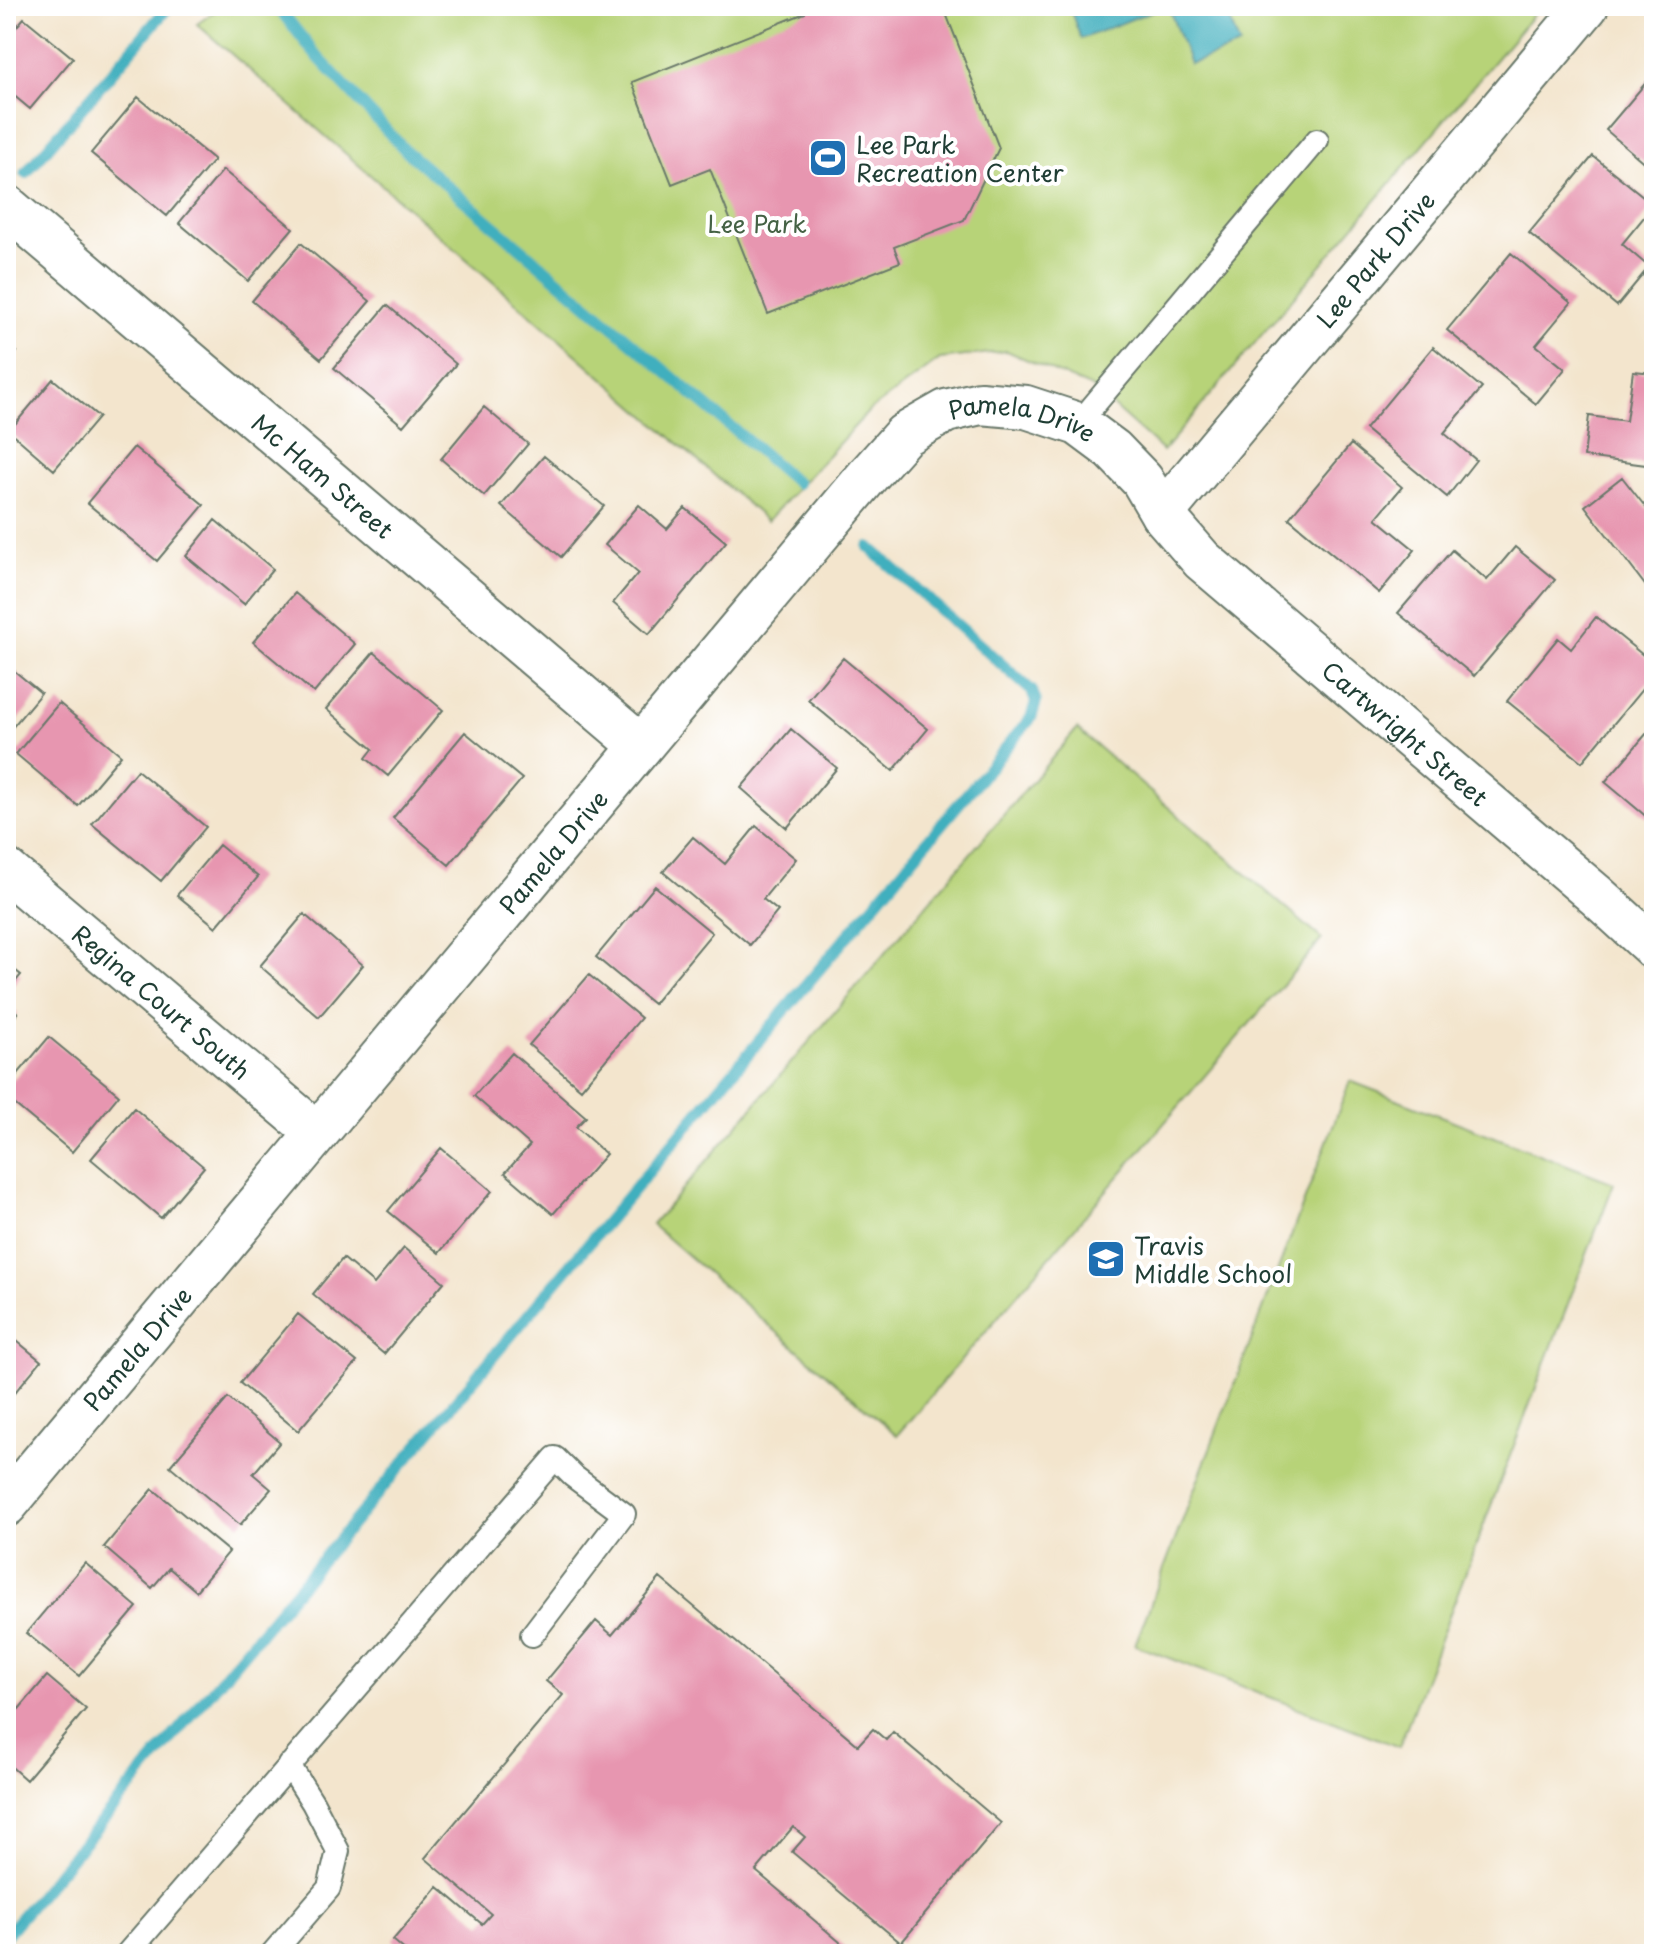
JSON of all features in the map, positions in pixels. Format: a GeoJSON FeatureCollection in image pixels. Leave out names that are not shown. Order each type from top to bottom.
{"type":"FeatureCollection","features":[{"type":"Feature","properties":{"kind":"street","name":"Lee Park Drive"},"geometry":{"type":"LineString","coordinates":[[1162,514],[1587,6]]}},
{"type":"Feature","properties":{"kind":"street","name":"Mc Ham Street"},"geometry":{"type":"LineString","coordinates":[[6,206],[641,746]]}},
{"type":"Feature","properties":{"kind":"street","name":"Pamela Drive"},"geometry":{"type":"LineString","coordinates":[[6,1505],[904,435],[946,411],[980,403],[1026,407],[1078,424],[1113,450],[1142,480],[1162,514]]}},
{"type":"Feature","properties":{"kind":"street","name":"Cartwright Street"},"geometry":{"type":"LineString","coordinates":[[1162,514],[1202,560],[1654,948]]}},
{"type":"Feature","properties":{"kind":"street","name":"Regina Court South"},"geometry":{"type":"LineString","coordinates":[[6,870],[317,1133]]}},
{"type":"Feature","properties":{"kind":"lane"},"geometry":{"type":"LineString","coordinates":[[1078,424],[1317,140]]}},
{"type":"Feature","properties":{"kind":"lane"},"geometry":{"type":"LineString","coordinates":[[127,1954],[555,1458],[624,1514],[532,1635]]}},
{"type":"Feature","properties":{"kind":"lane"},"geometry":{"type":"LineString","coordinates":[[272,1954],[329,1888],[338,1851],[289,1765]]}},
{"type":"Feature","properties":{"kind":"green space","name":"Lee Park"},"geometry":{"type":"Polygon","coordinates":[[[222,6],[1541,6],[1163,451],[1092,388],[1007,351],[940,359],[869,411],[767,521],[197,24],[222,6]]]}},
{"type":"Feature","properties":{"kind":"green space"},"geometry":{"type":"Polygon","coordinates":[[[1077,729],[1322,939],[897,1435],[652,1225],[1077,729]]]}},
{"type":"Feature","properties":{"kind":"green space"},"geometry":{"type":"Polygon","coordinates":[[[1350,1081],[1614,1183],[1399,1747],[1135,1645],[1350,1081]]]}},
{"type":"Feature","properties":{"kind":"water"},"geometry":{"type":"Polygon","coordinates":[[[1069,6],[1165,6],[1081,39],[1069,6]]]}},
{"type":"Feature","properties":{"kind":"water"},"geometry":{"type":"Polygon","coordinates":[[[1168,6],[1224,6],[1240,46],[1190,64],[1168,6]]]}},
{"type":"Feature","properties":{"kind":"building","name":"Lee Park Recreation Center"},"geometry":{"type":"Polygon","coordinates":[[[805,6],[943,6],[999,148],[964,220],[894,247],[900,262],[768,314],[710,169],[672,184],[632,82],[805,13],[805,6]]]}},
{"type":"Feature","properties":{"kind":"building"},"geometry":{"type":"Polygon","coordinates":[[[24,18],[73,58],[30,109],[6,89],[6,39],[24,18]]]}},
{"type":"Feature","properties":{"kind":"building"},"geometry":{"type":"Polygon","coordinates":[[[1654,73],[1654,171],[1606,130],[1654,73]]]}},
{"type":"Feature","properties":{"kind":"building"},"geometry":{"type":"Polygon","coordinates":[[[138,97],[214,160],[167,216],[91,153],[138,97]]]}},
{"type":"Feature","properties":{"kind":"building"},"geometry":{"type":"Polygon","coordinates":[[[1593,156],[1654,205],[1622,244],[1649,267],[1617,306],[1529,233],[1593,156]]]}},
{"type":"Feature","properties":{"kind":"building"},"geometry":{"type":"Polygon","coordinates":[[[223,170],[293,228],[248,281],[179,223],[223,170]]]}},
{"type":"Feature","properties":{"kind":"building"},"geometry":{"type":"Polygon","coordinates":[[[301,243],[370,301],[321,359],[252,301],[301,243]]]}},
{"type":"Feature","properties":{"kind":"building"},"geometry":{"type":"Polygon","coordinates":[[[1511,253],[1571,303],[1536,345],[1565,369],[1536,404],[1447,330],[1511,253]]]}},
{"type":"Feature","properties":{"kind":"building"},"geometry":{"type":"Polygon","coordinates":[[[387,305],[456,364],[403,426],[334,368],[387,305]]]}},
{"type":"Feature","properties":{"kind":"building"},"geometry":{"type":"Polygon","coordinates":[[[6,343],[17,352],[6,365],[6,343]]]}},
{"type":"Feature","properties":{"kind":"building"},"geometry":{"type":"Polygon","coordinates":[[[1433,347],[1482,388],[1444,433],[1476,460],[1447,497],[1365,429],[1433,347]]]}},
{"type":"Feature","properties":{"kind":"building"},"geometry":{"type":"Polygon","coordinates":[[[1633,371],[1654,373],[1654,466],[1584,457],[1589,416],[1626,421],[1633,371]]]}},
{"type":"Feature","properties":{"kind":"building"},"geometry":{"type":"Polygon","coordinates":[[[53,379],[99,417],[54,470],[9,431],[53,379]]]}},
{"type":"Feature","properties":{"kind":"building"},"geometry":{"type":"Polygon","coordinates":[[[484,407],[528,444],[484,496],[441,459],[484,407]]]}},
{"type":"Feature","properties":{"kind":"building"},"geometry":{"type":"Polygon","coordinates":[[[1351,444],[1402,487],[1376,518],[1415,550],[1379,593],[1289,518],[1351,444]]]}},
{"type":"Feature","properties":{"kind":"building"},"geometry":{"type":"Polygon","coordinates":[[[134,447],[204,505],[157,561],[87,503],[134,447]]]}},
{"type":"Feature","properties":{"kind":"building"},"geometry":{"type":"Polygon","coordinates":[[[544,456],[604,506],[561,557],[501,506],[544,456]]]}},
{"type":"Feature","properties":{"kind":"building"},"geometry":{"type":"Polygon","coordinates":[[[1622,477],[1647,509],[1654,504],[1654,597],[1585,506],[1622,477]]]}},
{"type":"Feature","properties":{"kind":"building"},"geometry":{"type":"Polygon","coordinates":[[[639,505],[667,529],[685,508],[726,542],[649,634],[613,603],[638,573],[605,545],[639,505]]]}},
{"type":"Feature","properties":{"kind":"building"},"geometry":{"type":"Polygon","coordinates":[[[215,520],[273,569],[244,604],[186,556],[215,520]]]}},
{"type":"Feature","properties":{"kind":"building"},"geometry":{"type":"Polygon","coordinates":[[[1515,547],[1555,580],[1474,676],[1398,613],[1452,550],[1487,580],[1515,547]]]}},
{"type":"Feature","properties":{"kind":"building"},"geometry":{"type":"Polygon","coordinates":[[[295,593],[355,644],[314,693],[253,642],[295,593]]]}},
{"type":"Feature","properties":{"kind":"building"},"geometry":{"type":"Polygon","coordinates":[[[1596,617],[1654,664],[1654,675],[1582,762],[1507,701],[1558,638],[1571,649],[1596,617]]]}},
{"type":"Feature","properties":{"kind":"building"},"geometry":{"type":"Polygon","coordinates":[[[374,652],[443,710],[388,776],[366,758],[373,749],[326,709],[374,652]]]}},
{"type":"Feature","properties":{"kind":"building"},"geometry":{"type":"Polygon","coordinates":[[[843,658],[928,729],[893,771],[808,700],[843,658]]]}},
{"type":"Feature","properties":{"kind":"building"},"geometry":{"type":"Polygon","coordinates":[[[6,664],[41,693],[6,735],[6,664]]]}},
{"type":"Feature","properties":{"kind":"building"},"geometry":{"type":"Polygon","coordinates":[[[59,703],[121,755],[78,806],[16,754],[59,703]]]}},
{"type":"Feature","properties":{"kind":"building"},"geometry":{"type":"Polygon","coordinates":[[[791,729],[837,768],[787,828],[741,788],[791,729]]]}},
{"type":"Feature","properties":{"kind":"building"},"geometry":{"type":"Polygon","coordinates":[[[465,732],[522,779],[449,865],[393,818],[465,732]]]}},
{"type":"Feature","properties":{"kind":"building"},"geometry":{"type":"Polygon","coordinates":[[[1647,733],[1654,739],[1654,823],[1605,782],[1647,733]]]}},
{"type":"Feature","properties":{"kind":"building"},"geometry":{"type":"Polygon","coordinates":[[[137,770],[206,827],[161,881],[92,824],[137,770]]]}},
{"type":"Feature","properties":{"kind":"building"},"geometry":{"type":"Polygon","coordinates":[[[756,826],[796,859],[763,899],[778,911],[750,945],[663,872],[693,837],[725,864],[756,826]]]}},
{"type":"Feature","properties":{"kind":"building"},"geometry":{"type":"Polygon","coordinates":[[[219,845],[258,877],[216,927],[177,895],[219,845]]]}},
{"type":"Feature","properties":{"kind":"building"},"geometry":{"type":"Polygon","coordinates":[[[655,886],[712,933],[653,1004],[596,957],[655,886]]]}},
{"type":"Feature","properties":{"kind":"building"},"geometry":{"type":"Polygon","coordinates":[[[304,914],[363,965],[319,1017],[260,966],[304,914]]]}},
{"type":"Feature","properties":{"kind":"building"},"geometry":{"type":"Polygon","coordinates":[[[6,963],[21,975],[6,993],[6,963]]]}},
{"type":"Feature","properties":{"kind":"building"},"geometry":{"type":"Polygon","coordinates":[[[589,975],[641,1018],[581,1089],[529,1045],[589,975]]]}},
{"type":"Feature","properties":{"kind":"building"},"geometry":{"type":"Polygon","coordinates":[[[6,1003],[18,1013],[6,1027],[6,1003]]]}},
{"type":"Feature","properties":{"kind":"building"},"geometry":{"type":"Polygon","coordinates":[[[49,1037],[119,1095],[72,1152],[6,1097],[6,1088],[49,1037]]]}},
{"type":"Feature","properties":{"kind":"building"},"geometry":{"type":"Polygon","coordinates":[[[512,1053],[586,1117],[576,1127],[606,1154],[553,1214],[505,1173],[530,1145],[474,1096],[512,1053]]]}},
{"type":"Feature","properties":{"kind":"building"},"geometry":{"type":"Polygon","coordinates":[[[134,1108],[204,1167],[161,1218],[91,1159],[134,1108]]]}},
{"type":"Feature","properties":{"kind":"building"},"geometry":{"type":"Polygon","coordinates":[[[441,1148],[492,1191],[439,1253],[388,1211],[441,1148]]]}},
{"type":"Feature","properties":{"kind":"building"},"geometry":{"type":"Polygon","coordinates":[[[404,1248],[444,1282],[384,1354],[313,1294],[343,1258],[374,1284],[404,1248]]]}},
{"type":"Feature","properties":{"kind":"building"},"geometry":{"type":"Polygon","coordinates":[[[298,1314],[357,1362],[298,1431],[240,1383],[298,1314]]]}},
{"type":"Feature","properties":{"kind":"building"},"geometry":{"type":"Polygon","coordinates":[[[6,1332],[41,1361],[6,1403],[6,1332]]]}},
{"type":"Feature","properties":{"kind":"building"},"geometry":{"type":"Polygon","coordinates":[[[228,1398],[280,1442],[253,1474],[271,1489],[240,1525],[170,1466],[228,1398]]]}},
{"type":"Feature","properties":{"kind":"building"},"geometry":{"type":"Polygon","coordinates":[[[153,1489],[229,1552],[196,1591],[169,1568],[152,1588],[104,1547],[153,1489]]]}},
{"type":"Feature","properties":{"kind":"building"},"geometry":{"type":"Polygon","coordinates":[[[85,1563],[137,1607],[79,1676],[26,1633],[85,1563]]]}},
{"type":"Feature","properties":{"kind":"building"},"geometry":{"type":"Polygon","coordinates":[[[660,1578],[858,1745],[873,1729],[886,1740],[893,1732],[1001,1823],[901,1943],[792,1852],[805,1837],[793,1827],[756,1871],[854,1954],[405,1954],[407,1952],[393,1940],[438,1887],[482,1924],[491,1914],[425,1858],[563,1695],[546,1681],[596,1621],[612,1635],[660,1578]]]}},
{"type":"Feature","properties":{"kind":"building"},"geometry":{"type":"Polygon","coordinates":[[[47,1676],[86,1709],[26,1780],[6,1762],[6,1698],[19,1709],[47,1676]]]}},
{"type":"Feature","properties":{"kind":"waterway"},"geometry":{"type":"LineString","coordinates":[[26,173],[169,6]]}},
{"type":"Feature","properties":{"kind":"waterway"},"geometry":{"type":"LineString","coordinates":[[277,6],[315,54],[406,151],[797,483]]}},
{"type":"Feature","properties":{"kind":"waterway"},"geometry":{"type":"LineString","coordinates":[[6,1935],[1031,718],[1036,702],[1032,691],[869,547]]}},
{"type":"Feature","properties":{"kind":"place","name":"Lee Park Recreation Center"},"geometry":{"type":"Point","coordinates":[828,158]}},
{"type":"Feature","properties":{"kind":"place","name":"Travis Middle School"},"geometry":{"type":"Point","coordinates":[1106,1259]}}]}
